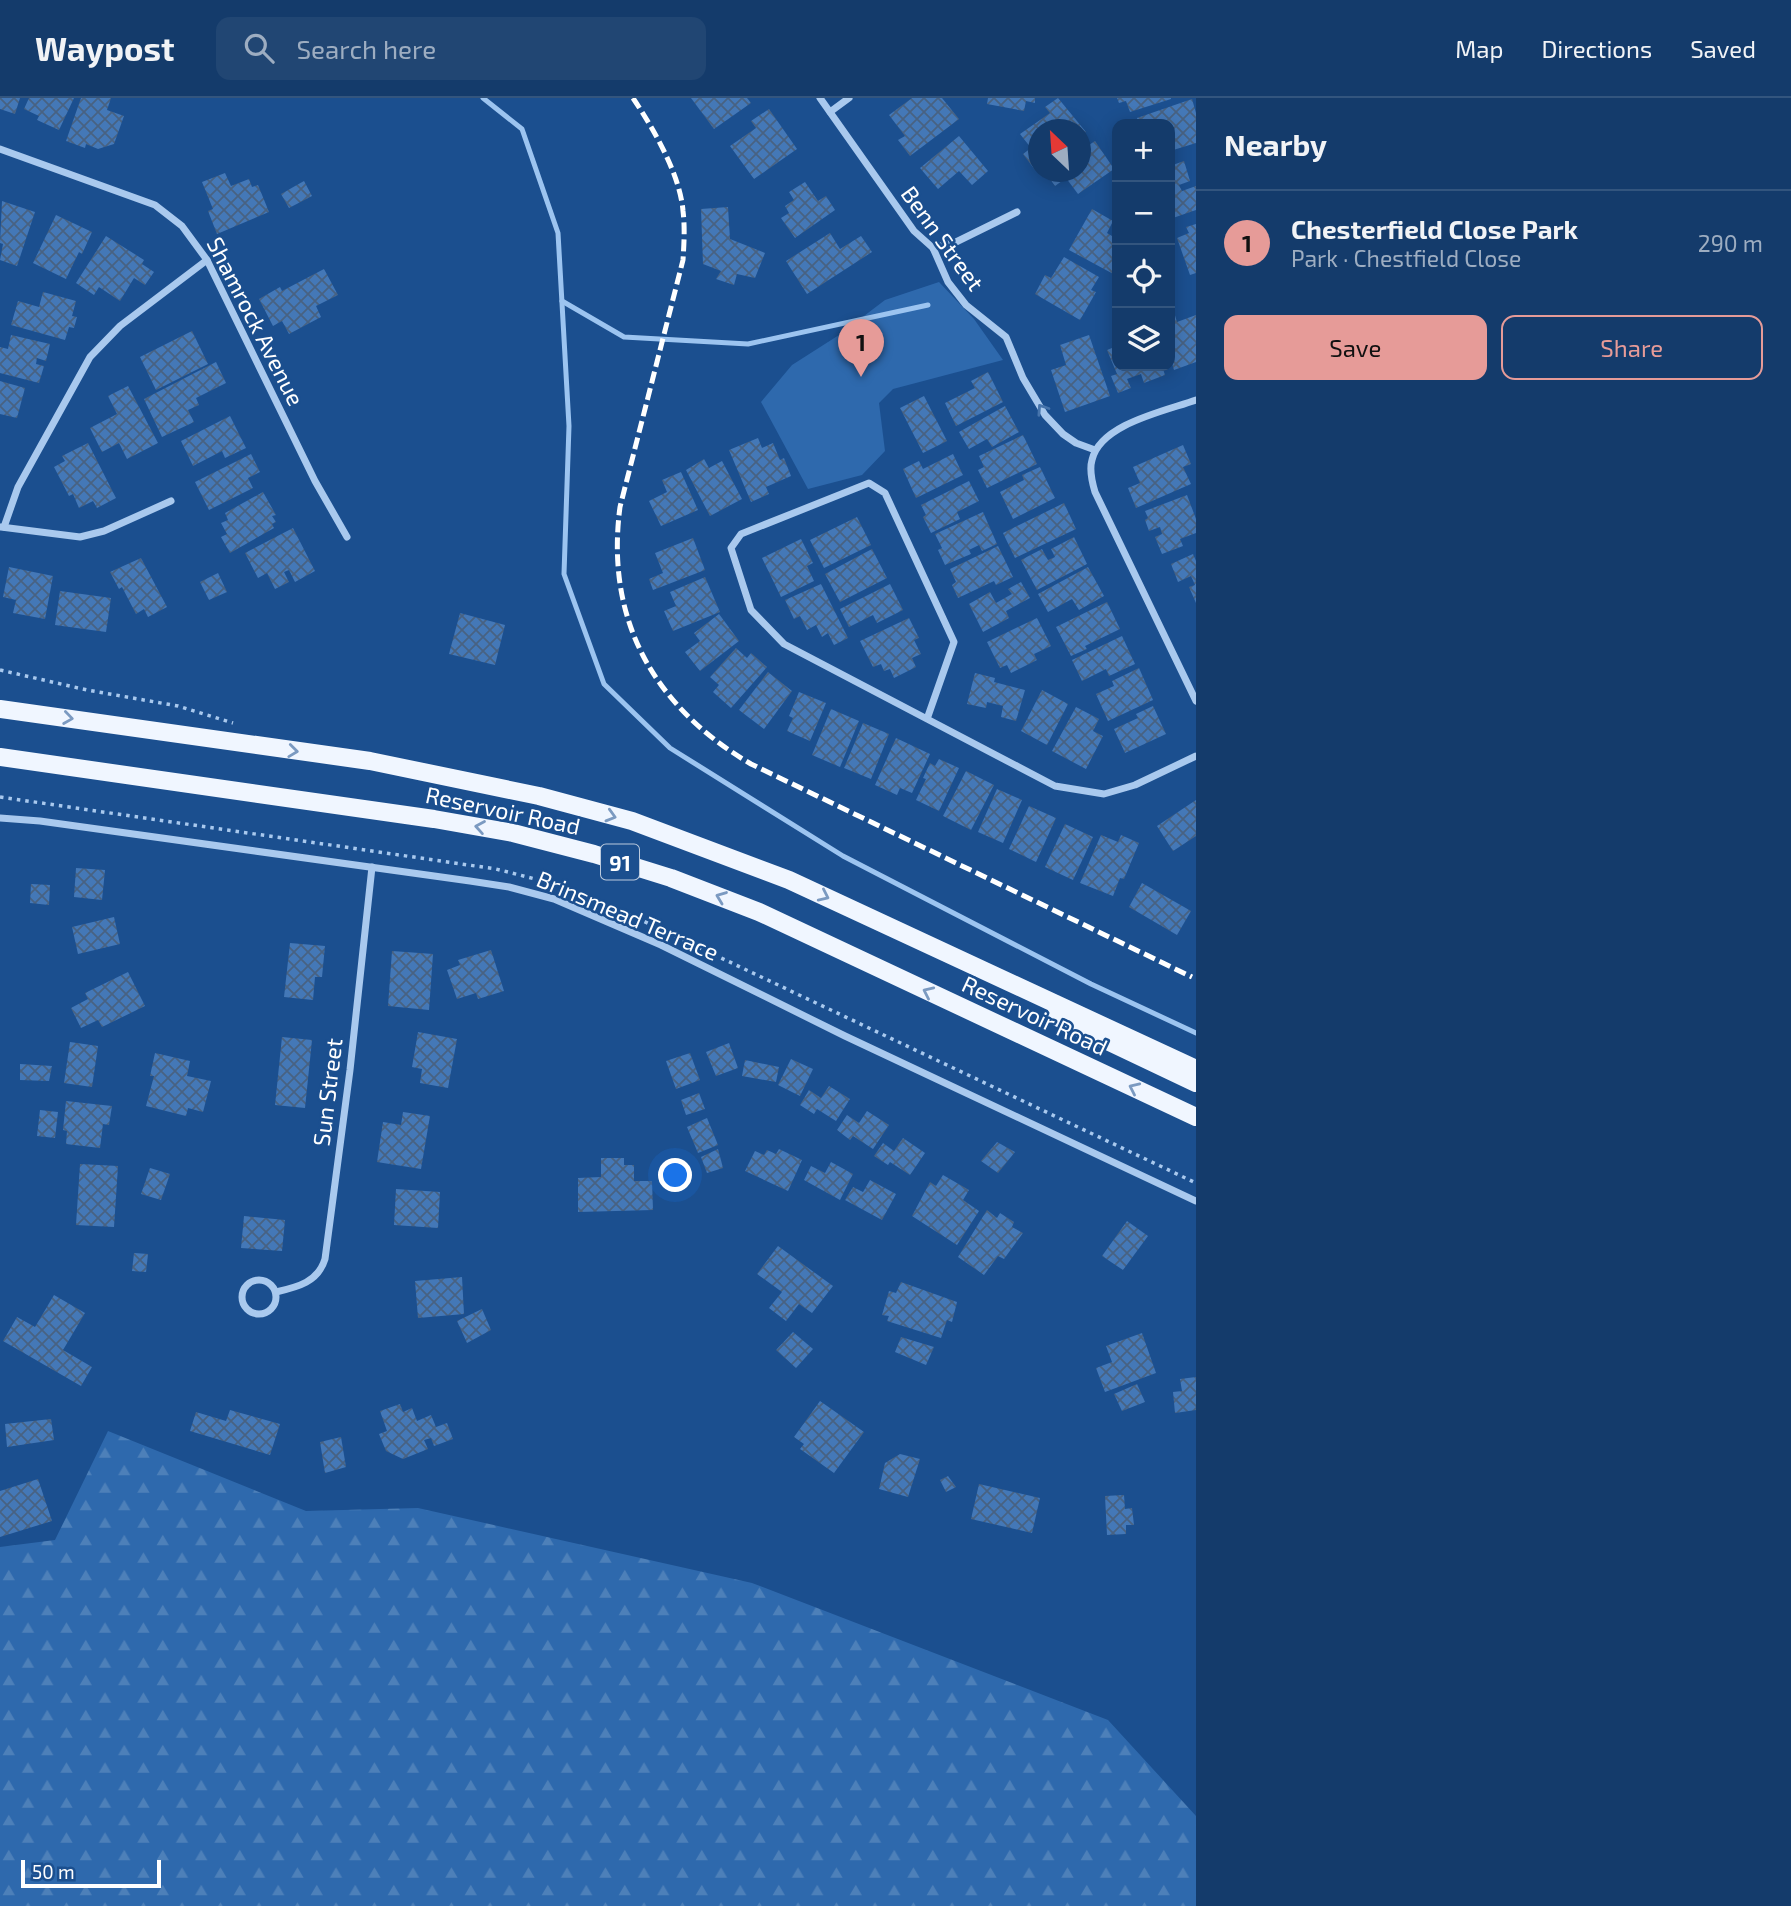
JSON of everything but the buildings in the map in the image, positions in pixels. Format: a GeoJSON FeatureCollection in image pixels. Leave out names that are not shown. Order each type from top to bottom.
{"type":"FeatureCollection","features":[{"type":"Feature","properties":{"kind":"main road","name":"Reservoir Road"},"geometry":{"type":"LineString","coordinates":[[0,709],[370,761],[539,796],[632,821],[789,880],[1196,1069]]}},
{"type":"Feature","properties":{"kind":"main road","name":"Reservoir Road"},"geometry":{"type":"LineString","coordinates":[[0,757],[434,819],[513,833],[594,854],[671,878],[759,912],[1196,1117]]}},
{"type":"Feature","properties":{"kind":"main road"},"geometry":{"type":"LineString","coordinates":[[978,968],[1049,1013],[1196,1083]]}},
{"type":"Feature","properties":{"kind":"street","name":"Benn Street"},"geometry":{"type":"LineString","coordinates":[[820,98],[914,231],[933,248],[948,282],[966,305],[1006,337],[1023,378],[1045,415],[1063,434],[1076,443],[1095,450]]}},
{"type":"Feature","properties":{"kind":"street"},"geometry":{"type":"LineString","coordinates":[[830,112],[849,98]]}},
{"type":"Feature","properties":{"kind":"street","name":"Shamrock Avenue"},"geometry":{"type":"LineString","coordinates":[[0,149],[155,205],[182,226],[207,260],[315,481],[346,537]]}},
{"type":"Feature","properties":{"kind":"street"},"geometry":{"type":"LineString","coordinates":[[933,248],[956,242],[1017,212]]}},
{"type":"Feature","properties":{"kind":"street"},"geometry":{"type":"LineString","coordinates":[[171,501],[104,531],[80,537],[2,527],[18,487],[90,357],[120,326],[207,260]]}},
{"type":"Feature","properties":{"kind":"street"},"geometry":{"type":"LineString","coordinates":[[1196,400],[1116,430],[1103,438],[1091,463],[1095,492],[1196,701]]}},
{"type":"Feature","properties":{"kind":"street"},"geometry":{"type":"LineString","coordinates":[[927,719],[954,642],[884,493],[869,483],[741,534],[731,548],[751,610],[784,644],[927,719],[1055,786],[1104,794],[1135,785],[1196,756]]}},
{"type":"Feature","properties":{"kind":"street","name":"Brinsmead Terrace"},"geometry":{"type":"LineString","coordinates":[[0,818],[40,821],[509,887],[554,900],[661,945],[845,1036],[1196,1201]]}},
{"type":"Feature","properties":{"kind":"street","name":"Sun Street"},"geometry":{"type":"LineString","coordinates":[[276,1292],[314,1278],[322,1270],[325,1259],[351,1070],[372,867]]}},
{"type":"Feature","properties":{"kind":"street"},"geometry":{"type":"LineString","coordinates":[[254,1280],[270,1283],[276,1292],[275,1304],[267,1312],[250,1311],[243,1303],[243,1292],[254,1280]]}},
{"type":"Feature","properties":{"kind":"path"},"geometry":{"type":"LineString","coordinates":[[0,670],[87,690],[178,706],[237,724]]}},
{"type":"Feature","properties":{"kind":"path"},"geometry":{"type":"LineString","coordinates":[[0,797],[496,869],[560,887]]}},
{"type":"Feature","properties":{"kind":"path"},"geometry":{"type":"LineString","coordinates":[[572,891],[653,925],[1196,1183]]}},
{"type":"Feature","properties":{"kind":"green space"},"geometry":{"type":"Polygon","coordinates":[[[939,282],[974,319],[1003,360],[893,389],[879,403],[885,451],[862,475],[808,489],[761,402],[792,365],[839,335],[885,300],[939,282]]]}},
{"type":"Feature","properties":{"kind":"green space"},"geometry":{"type":"Polygon","coordinates":[[[108,1431],[306,1511],[418,1508],[752,1583],[1108,1720],[1196,1816],[1196,1906],[0,1906],[0,1547],[55,1540],[108,1431]]]}},
{"type":"Feature","properties":{"kind":"waterway"},"geometry":{"type":"LineString","coordinates":[[483,98],[522,129],[558,233],[569,426],[564,574],[604,684],[670,748],[843,856],[1091,984],[1196,1033]]}},
{"type":"Feature","properties":{"kind":"waterway"},"geometry":{"type":"LineString","coordinates":[[562,301],[624,337],[748,344],[928,305]]}},
{"type":"Feature","properties":{"kind":"railway"},"geometry":{"type":"LineString","coordinates":[[633,98],[657,137],[671,167],[681,197],[684,223],[683,260],[620,507],[617,548],[621,587],[629,623],[644,656],[663,687],[688,716],[717,741],[751,764],[1192,977]]}},
{"type":"Feature","properties":{"kind":"place","name":"Chesterfield Close Park"},"geometry":{"type":"Point","coordinates":[861,377]}}]}
